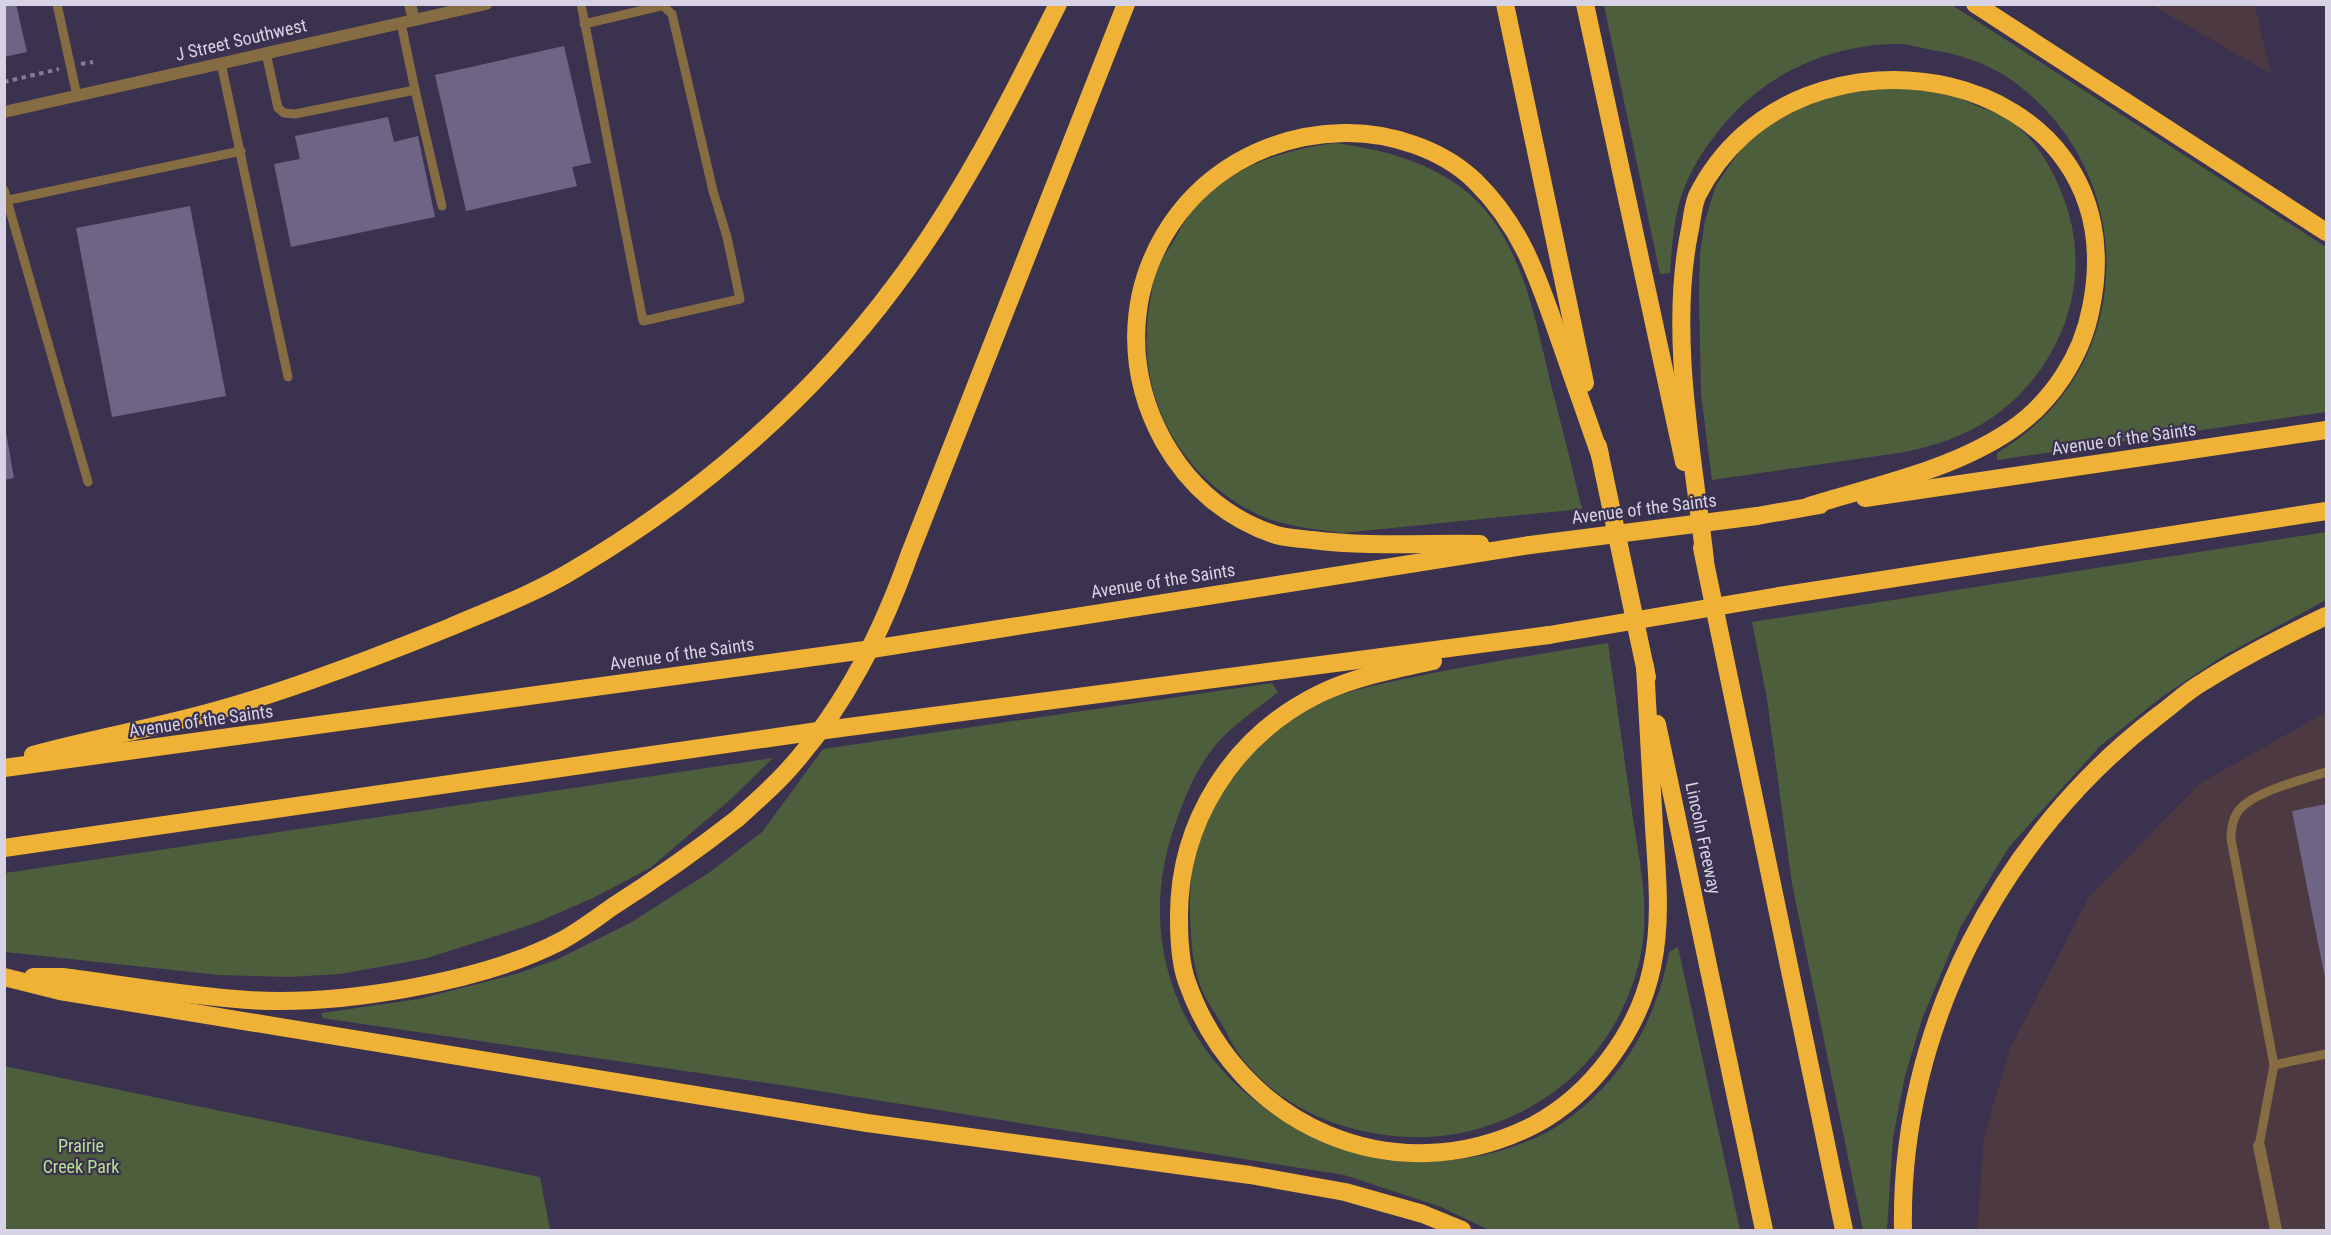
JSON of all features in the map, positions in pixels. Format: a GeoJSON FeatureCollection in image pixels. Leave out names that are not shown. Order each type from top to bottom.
{"type":"FeatureCollection","features":[{"type":"Feature","properties":{"kind":"highway"},"geometry":{"type":"LineString","coordinates":[[4,763],[220,710],[363,663],[483,614],[573,571],[640,527],[707,477],[774,421],[832,361],[894,288],[962,186],[1009,103],[1058,4]]}},
{"type":"Feature","properties":{"kind":"highway"},"geometry":{"type":"LineString","coordinates":[[4,977],[63,977],[248,1000],[309,1000],[368,995],[430,982],[498,966],[559,942],[683,862],[738,818],[787,771],[822,728],[855,679],[889,612],[910,553],[1126,4]]}},
{"type":"Feature","properties":{"kind":"highway"},"geometry":{"type":"LineString","coordinates":[[1505,4],[1600,455]]}},
{"type":"Feature","properties":{"kind":"highway"},"geometry":{"type":"LineString","coordinates":[[1585,4],[1705,560],[1844,1230]]}},
{"type":"Feature","properties":{"kind":"highway"},"geometry":{"type":"LineString","coordinates":[[1975,4],[2326,232]]}},
{"type":"Feature","properties":{"kind":"highway"},"geometry":{"type":"LineString","coordinates":[[1809,507],[1963,458],[2012,429],[2044,403],[2069,368],[2088,326],[2098,277],[2096,232],[2084,190],[2063,153],[2037,120],[2007,96],[1970,75],[1941,67]]}},
{"type":"Feature","properties":{"kind":"highway"},"geometry":{"type":"LineString","coordinates":[[1705,560],[1686,390],[1681,307],[1685,250],[1696,198],[1715,160],[1736,128],[1776,94],[1806,77]]}},
{"type":"Feature","properties":{"kind":"highway"},"geometry":{"type":"LineString","coordinates":[[1530,545],[1341,544],[1279,536],[1247,524],[1219,507],[1191,480],[1172,455],[1155,426],[1142,389],[1137,360],[1136,325],[1140,291],[1151,258],[1185,203],[1207,183],[1263,148],[1327,133],[1387,136],[1449,162],[1472,178],[1515,230],[1534,266],[1600,455]]}},
{"type":"Feature","properties":{"kind":"highway","name":"Avenue of the Saints"},"geometry":{"type":"LineString","coordinates":[[4,768],[872,649],[1530,545],[1757,516],[2326,430]]}},
{"type":"Feature","properties":{"kind":"highway","name":"Lincoln Freeway"},"geometry":{"type":"LineString","coordinates":[[1600,455],[1764,1230]]}},
{"type":"Feature","properties":{"kind":"highway"},"geometry":{"type":"LineString","coordinates":[[4,848],[830,729],[1549,635],[1779,596],[2326,511]]}},
{"type":"Feature","properties":{"kind":"highway"},"geometry":{"type":"LineString","coordinates":[[1903,1230],[1902,1198],[1911,1127],[1924,1065],[1941,1009],[1965,951],[1998,892],[2028,848],[2074,790],[2133,734],[2201,682],[2326,616]]}},
{"type":"Feature","properties":{"kind":"highway"},"geometry":{"type":"LineString","coordinates":[[1549,635],[1375,674],[1319,694],[1268,726],[1238,755],[1210,794],[1191,840],[1179,886],[1179,934],[1186,979],[1205,1024],[1228,1059],[1262,1094],[1298,1120],[1338,1139],[1384,1152],[1432,1155],[1480,1145],[1516,1133],[1557,1112],[1589,1085],[1617,1049],[1652,969],[1659,909],[1645,666]]}},
{"type":"Feature","properties":{"kind":"highway"},"geometry":{"type":"LineString","coordinates":[[4,977],[60,991],[867,1123],[1250,1175],[1346,1192],[1423,1214],[1462,1230]]}},
{"type":"Feature","properties":{"kind":"street"},"geometry":{"type":"LineString","coordinates":[[408,21],[410,4]]}},
{"type":"Feature","properties":{"kind":"street","name":"J Street Southwest"},"geometry":{"type":"LineString","coordinates":[[4,112],[486,4]]}},
{"type":"Feature","properties":{"kind":"street"},"geometry":{"type":"LineString","coordinates":[[2259,1146],[2276,1230]]}},
{"type":"Feature","properties":{"kind":"lane"},"geometry":{"type":"LineString","coordinates":[[57,4],[77,96]]}},
{"type":"Feature","properties":{"kind":"lane"},"geometry":{"type":"LineString","coordinates":[[580,4],[584,24],[644,321],[740,298],[672,14],[661,5],[584,24]]}},
{"type":"Feature","properties":{"kind":"lane"},"geometry":{"type":"LineString","coordinates":[[408,21],[415,90],[442,206]]}},
{"type":"Feature","properties":{"kind":"lane"},"geometry":{"type":"LineString","coordinates":[[267,53],[278,108],[284,113],[295,114],[415,90]]}},
{"type":"Feature","properties":{"kind":"lane"},"geometry":{"type":"LineString","coordinates":[[221,63],[288,377]]}},
{"type":"Feature","properties":{"kind":"lane"},"geometry":{"type":"LineString","coordinates":[[6,200],[241,151]]}},
{"type":"Feature","properties":{"kind":"lane"},"geometry":{"type":"LineString","coordinates":[[4,190],[88,482]]}},
{"type":"Feature","properties":{"kind":"lane"},"geometry":{"type":"LineString","coordinates":[[2259,1146],[2274,1065],[2231,839],[2231,826],[2244,805],[2281,787],[2326,772]]}},
{"type":"Feature","properties":{"kind":"lane"},"geometry":{"type":"LineString","coordinates":[[2274,1065],[2326,1054]]}},
{"type":"Feature","properties":{"kind":"path"},"geometry":{"type":"LineString","coordinates":[[4,82],[93,62]]}},
{"type":"Feature","properties":{"kind":"shaded area"},"geometry":{"type":"Polygon","coordinates":[[[2152,5],[2255,5],[2271,74],[2152,5]]]}},
{"type":"Feature","properties":{"kind":"shaded area"},"geometry":{"type":"Polygon","coordinates":[[[2326,712],[2326,1230],[1977,1230],[1984,1136],[2010,1048],[2089,897],[2199,784],[2326,712]]]}},
{"type":"Feature","properties":{"kind":"green space"},"geometry":{"type":"Polygon","coordinates":[[[1604,5],[1952,5],[2326,247],[2326,412],[1997,460],[1997,453],[2017,440],[2051,409],[2078,373],[2096,331],[2102,308],[2106,275],[2105,242],[2100,209],[2090,178],[2075,149],[2056,122],[2034,98],[2007,77],[1982,64],[1947,53],[1896,44],[1847,50],[1802,65],[1780,76],[1760,90],[1725,123],[1693,169],[1678,207],[1670,273],[1660,274],[1604,5]]]}},
{"type":"Feature","properties":{"kind":"green space"},"geometry":{"type":"Polygon","coordinates":[[[1907,75],[2008,119],[2029,137],[2055,177],[2073,230],[2076,261],[2073,292],[2065,322],[2053,350],[2036,376],[2015,399],[1990,419],[1949,440],[1905,452],[1712,480],[1701,394],[1699,293],[1700,253],[1705,221],[1716,185],[1750,136],[1795,101],[1907,75]]]}},
{"type":"Feature","properties":{"kind":"green space"},"geometry":{"type":"Polygon","coordinates":[[[1335,143],[1385,152],[1432,170],[1462,188],[1499,228],[1523,278],[1539,332],[1582,509],[1343,533],[1311,529],[1269,519],[1229,498],[1204,477],[1183,452],[1166,425],[1155,395],[1148,363],[1147,331],[1158,266],[1193,210],[1202,199],[1221,184],[1267,159],[1300,149],[1335,143]]]}},
{"type":"Feature","properties":{"kind":"green space"},"geometry":{"type":"Polygon","coordinates":[[[2326,532],[2326,600],[2223,656],[2163,696],[2100,746],[2009,847],[1961,926],[1922,1019],[1905,1076],[1893,1138],[1887,1230],[1863,1230],[1792,884],[1767,699],[1752,622],[2326,532]]]}},
{"type":"Feature","properties":{"kind":"green space"},"geometry":{"type":"Polygon","coordinates":[[[1608,643],[1641,866],[1644,922],[1640,958],[1633,983],[1624,1006],[1598,1048],[1564,1084],[1543,1099],[1504,1120],[1452,1135],[1416,1137],[1359,1130],[1321,1118],[1285,1099],[1254,1073],[1238,1053],[1204,994],[1194,962],[1190,914],[1191,881],[1196,850],[1205,822],[1234,771],[1279,729],[1318,704],[1343,694],[1434,673],[1608,643]]]}},
{"type":"Feature","properties":{"kind":"green space"},"geometry":{"type":"Polygon","coordinates":[[[1272,683],[1278,692],[1225,734],[1210,751],[1196,774],[1171,837],[1160,918],[1174,991],[1210,1055],[1262,1106],[1327,1142],[1399,1160],[1475,1157],[1551,1130],[1595,1096],[1630,1054],[1654,1005],[1669,952],[1678,947],[1740,1230],[1489,1230],[1441,1207],[1344,1175],[788,1086],[322,1018],[322,1013],[419,999],[516,974],[558,959],[630,923],[710,872],[762,832],[823,749],[1272,683]]]}},
{"type":"Feature","properties":{"kind":"green space"},"geometry":{"type":"Polygon","coordinates":[[[773,758],[731,799],[650,868],[593,898],[533,924],[424,959],[340,974],[288,977],[219,975],[5,952],[5,873],[773,758]]]}},
{"type":"Feature","properties":{"kind":"green space","name":"Prairie Creek Park"},"geometry":{"type":"Polygon","coordinates":[[[4,1066],[540,1177],[550,1230],[5,1230],[4,1066]]]}},
{"type":"Feature","properties":{"kind":"building"},"geometry":{"type":"Polygon","coordinates":[[[4,4],[16,4],[27,52],[4,57],[4,4]]]}},
{"type":"Feature","properties":{"kind":"building"},"geometry":{"type":"Polygon","coordinates":[[[564,46],[591,163],[572,167],[577,186],[466,211],[435,75],[564,46]]]}},
{"type":"Feature","properties":{"kind":"building"},"geometry":{"type":"Polygon","coordinates":[[[388,117],[394,142],[418,136],[435,217],[291,247],[274,164],[300,159],[295,136],[388,117]]]}},
{"type":"Feature","properties":{"kind":"building"},"geometry":{"type":"Polygon","coordinates":[[[190,206],[226,396],[112,417],[76,228],[190,206]]]}},
{"type":"Feature","properties":{"kind":"building"},"geometry":{"type":"Polygon","coordinates":[[[6,432],[14,478],[4,480],[4,433],[6,432]]]}},
{"type":"Feature","properties":{"kind":"building"},"geometry":{"type":"Polygon","coordinates":[[[2326,804],[2326,977],[2325,978],[2292,811],[2326,804]]]}}]}
